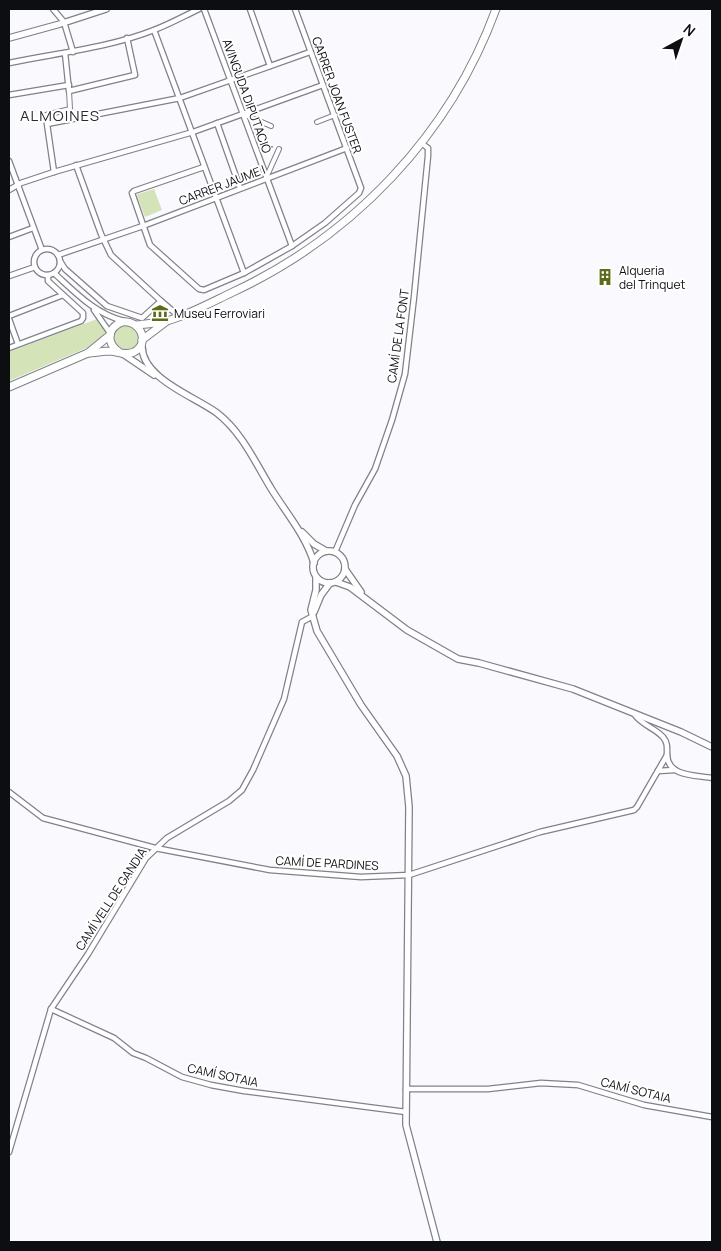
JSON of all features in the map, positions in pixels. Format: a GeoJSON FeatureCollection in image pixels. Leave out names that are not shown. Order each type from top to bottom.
{"type":"FeatureCollection","features":[{"type":"Feature","properties":{"kind":"main road"},"geometry":{"type":"LineString","coordinates":[[9,387],[88,353],[110,334],[118,323],[126,321],[137,325],[167,320],[243,287],[286,263],[342,224],[370,200],[401,167],[447,107],[466,77],[496,9]]}},
{"type":"Feature","properties":{"kind":"main road"},"geometry":{"type":"LineString","coordinates":[[88,353],[133,352],[137,350],[142,341],[167,320]]}},
{"type":"Feature","properties":{"kind":"main road"},"geometry":{"type":"LineString","coordinates":[[137,325],[142,334],[142,341]]}},
{"type":"Feature","properties":{"kind":"main road"},"geometry":{"type":"LineString","coordinates":[[110,334],[112,345],[121,353]]}},
{"type":"Feature","properties":{"kind":"street"},"geometry":{"type":"LineString","coordinates":[[53,9],[64,22],[73,52]]}},
{"type":"Feature","properties":{"kind":"street"},"geometry":{"type":"LineString","coordinates":[[9,38],[64,22],[92,11],[106,9]]}},
{"type":"Feature","properties":{"kind":"street"},"geometry":{"type":"LineString","coordinates":[[9,63],[73,52],[127,38],[154,30],[199,9]]}},
{"type":"Feature","properties":{"kind":"street","name":"AVINGUDA DIPUTACIÓ"},"geometry":{"type":"LineString","coordinates":[[204,9],[292,246]]}},
{"type":"Feature","properties":{"kind":"street"},"geometry":{"type":"LineString","coordinates":[[250,9],[270,66]]}},
{"type":"Feature","properties":{"kind":"street","name":"CARRER JOAN FUSTER"},"geometry":{"type":"LineString","coordinates":[[292,246],[358,195],[360,188],[295,9]]}},
{"type":"Feature","properties":{"kind":"street"},"geometry":{"type":"LineString","coordinates":[[154,30],[244,273]]}},
{"type":"Feature","properties":{"kind":"street"},"geometry":{"type":"LineString","coordinates":[[70,91],[134,76],[127,38]]}},
{"type":"Feature","properties":{"kind":"street"},"geometry":{"type":"LineString","coordinates":[[47,124],[180,98],[310,52]]}},
{"type":"Feature","properties":{"kind":"street"},"geometry":{"type":"LineString","coordinates":[[54,172],[46,115],[70,109],[70,91],[65,53]]}},
{"type":"Feature","properties":{"kind":"street"},"geometry":{"type":"LineString","coordinates":[[9,190],[21,183],[76,165],[192,132],[323,84]]}},
{"type":"Feature","properties":{"kind":"street"},"geometry":{"type":"LineString","coordinates":[[9,95],[69,85]]}},
{"type":"Feature","properties":{"kind":"street"},"geometry":{"type":"LineString","coordinates":[[243,114],[270,126]]}},
{"type":"Feature","properties":{"kind":"street"},"geometry":{"type":"LineString","coordinates":[[317,122],[335,115]]}},
{"type":"Feature","properties":{"kind":"street"},"geometry":{"type":"LineString","coordinates":[[217,123],[240,188]]}},
{"type":"Feature","properties":{"kind":"street","name":"CAMÍ DE LA FONT"},"geometry":{"type":"LineString","coordinates":[[336,552],[355,505],[375,469],[405,374],[428,148],[421,143]]}},
{"type":"Feature","properties":{"kind":"street","name":"CARRER JAUME I"},"geometry":{"type":"LineString","coordinates":[[58,256],[143,226],[347,148]]}},
{"type":"Feature","properties":{"kind":"street"},"geometry":{"type":"LineString","coordinates":[[266,178],[279,149]]}},
{"type":"Feature","properties":{"kind":"street"},"geometry":{"type":"LineString","coordinates":[[9,161],[42,250]]}},
{"type":"Feature","properties":{"kind":"street"},"geometry":{"type":"LineString","coordinates":[[76,165],[113,259],[160,302],[174,312]]}},
{"type":"Feature","properties":{"kind":"street"},"geometry":{"type":"LineString","coordinates":[[204,167],[134,191],[132,196],[150,245],[199,288],[206,290],[244,273],[292,246]]}},
{"type":"Feature","properties":{"kind":"street"},"geometry":{"type":"LineString","coordinates":[[9,237],[34,228]]}},
{"type":"Feature","properties":{"kind":"street"},"geometry":{"type":"LineString","coordinates":[[42,250],[53,251],[58,256],[64,269],[109,308],[142,318],[160,302]]}},
{"type":"Feature","properties":{"kind":"street"},"geometry":{"type":"LineString","coordinates":[[42,250],[35,257],[35,267],[41,274],[48,275],[54,273],[60,261]]}},
{"type":"Feature","properties":{"kind":"street"},"geometry":{"type":"LineString","coordinates":[[9,276],[35,267]]}},
{"type":"Feature","properties":{"kind":"street"},"geometry":{"type":"LineString","coordinates":[[54,273],[92,306],[107,315],[126,321]]}},
{"type":"Feature","properties":{"kind":"street"},"geometry":{"type":"LineString","coordinates":[[9,348],[81,321],[83,318],[83,313],[48,281],[48,275]]}},
{"type":"Feature","properties":{"kind":"street"},"geometry":{"type":"LineString","coordinates":[[18,344],[9,318],[63,295]]}},
{"type":"Feature","properties":{"kind":"street"},"geometry":{"type":"LineString","coordinates":[[92,306],[110,334]]}},
{"type":"Feature","properties":{"kind":"street"},"geometry":{"type":"LineString","coordinates":[[142,341],[141,350],[144,359],[159,377]]}},
{"type":"Feature","properties":{"kind":"street"},"geometry":{"type":"LineString","coordinates":[[121,353],[148,372],[212,410],[228,423],[245,445],[296,527],[314,563]]}},
{"type":"Feature","properties":{"kind":"street"},"geometry":{"type":"LineString","coordinates":[[296,527],[314,544],[326,552]]}},
{"type":"Feature","properties":{"kind":"street"},"geometry":{"type":"LineString","coordinates":[[367,599],[354,584],[345,568],[343,560],[336,552],[326,552],[318,556],[314,563],[313,571],[324,582],[350,587],[407,630],[458,659],[573,690],[712,747]]}},
{"type":"Feature","properties":{"kind":"street"},"geometry":{"type":"LineString","coordinates":[[312,616],[321,595],[343,575],[345,568]]}},
{"type":"Feature","properties":{"kind":"street"},"geometry":{"type":"LineString","coordinates":[[316,576],[311,610],[321,639],[361,705],[397,756],[404,770],[407,782],[409,875],[406,1126],[437,1242]]}},
{"type":"Feature","properties":{"kind":"street","name":"CAMÍ VELL DE GANDIA"},"geometry":{"type":"LineString","coordinates":[[9,1152],[11,1132],[51,1010],[88,954],[146,858],[167,838],[229,802],[242,790],[284,699],[302,622],[312,616]]}},
{"type":"Feature","properties":{"kind":"street"},"geometry":{"type":"LineString","coordinates":[[635,715],[664,738],[668,744],[667,755],[670,765],[675,770],[681,773],[712,778]]}},
{"type":"Feature","properties":{"kind":"street","name":"CAMÍ DE PARDINES"},"geometry":{"type":"LineString","coordinates":[[9,792],[43,818],[155,848],[270,870],[361,877],[409,875],[540,832],[634,810],[667,755]]}},
{"type":"Feature","properties":{"kind":"street"},"geometry":{"type":"LineString","coordinates":[[658,771],[675,770]]}},
{"type":"Feature","properties":{"kind":"street","name":"CAMÍ SOTAIA"},"geometry":{"type":"LineString","coordinates":[[51,1010],[114,1038],[133,1053],[182,1077],[244,1091],[406,1112]]}},
{"type":"Feature","properties":{"kind":"street","name":"CAMÍ SOTAIA"},"geometry":{"type":"LineString","coordinates":[[406,1089],[488,1089],[541,1083],[578,1085],[644,1105],[712,1117]]}},
{"type":"Feature","properties":{"kind":"green space"},"geometry":{"type":"Polygon","coordinates":[[[154,189],[162,210],[145,217],[137,196],[154,189]]]}},
{"type":"Feature","properties":{"kind":"green space"},"geometry":{"type":"Polygon","coordinates":[[[97,319],[106,329],[103,337],[91,346],[9,381],[9,352],[97,319]]]}},
{"type":"Feature","properties":{"kind":"green space"},"geometry":{"type":"Polygon","coordinates":[[[125,325],[134,329],[138,338],[134,347],[125,351],[116,347],[112,338],[116,329],[125,325]]]}},
{"type":"Feature","properties":{"kind":"place","name":"Alqueria del Trinquet"},"geometry":{"type":"Point","coordinates":[605,277]}},
{"type":"Feature","properties":{"kind":"place","name":"Museu Ferroviari"},"geometry":{"type":"Point","coordinates":[160,313]}},
{"type":"Feature","properties":{"kind":"district","name":"ALMOINES"},"geometry":{"type":"Point","coordinates":[60,115]}}]}
